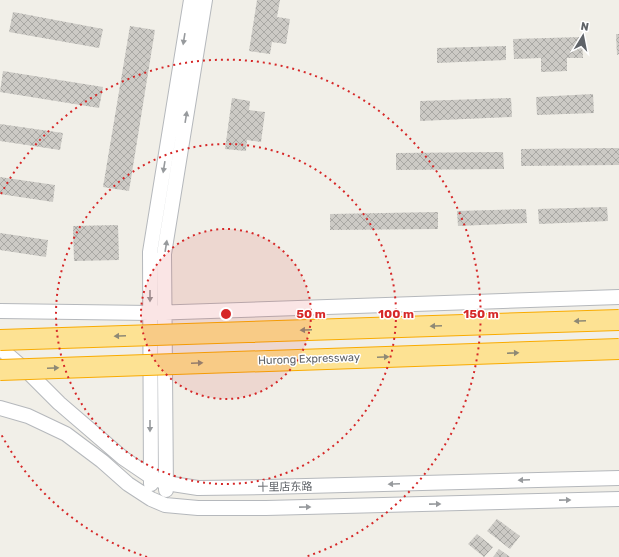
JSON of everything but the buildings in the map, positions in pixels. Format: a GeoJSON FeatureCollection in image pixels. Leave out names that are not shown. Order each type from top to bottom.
{"type":"FeatureCollection","features":[{"type":"Feature","properties":{"kind":"highway"},"geometry":{"type":"LineString","coordinates":[[0,340],[619,320]]}},
{"type":"Feature","properties":{"kind":"highway","name":"Hurong Expressway"},"geometry":{"type":"LineString","coordinates":[[0,370],[619,349]]}},
{"type":"Feature","properties":{"kind":"street"},"geometry":{"type":"LineString","coordinates":[[151,499],[150,252],[191,0]]}},
{"type":"Feature","properties":{"kind":"street"},"geometry":{"type":"LineString","coordinates":[[166,505],[164,254],[205,0]]}},
{"type":"Feature","properties":{"kind":"street"},"geometry":{"type":"LineString","coordinates":[[0,311],[165,313],[619,297]]}},
{"type":"Feature","properties":{"kind":"street","name":"十里店东路"},"geometry":{"type":"LineString","coordinates":[[0,348],[30,374],[59,403],[123,458],[150,477],[166,483],[198,488],[619,478]]}},
{"type":"Feature","properties":{"kind":"street","name":"十里店东路"},"geometry":{"type":"LineString","coordinates":[[0,408],[28,416],[66,434],[102,461],[128,484],[151,499],[166,505],[198,508],[266,508],[619,499]]}}]}
